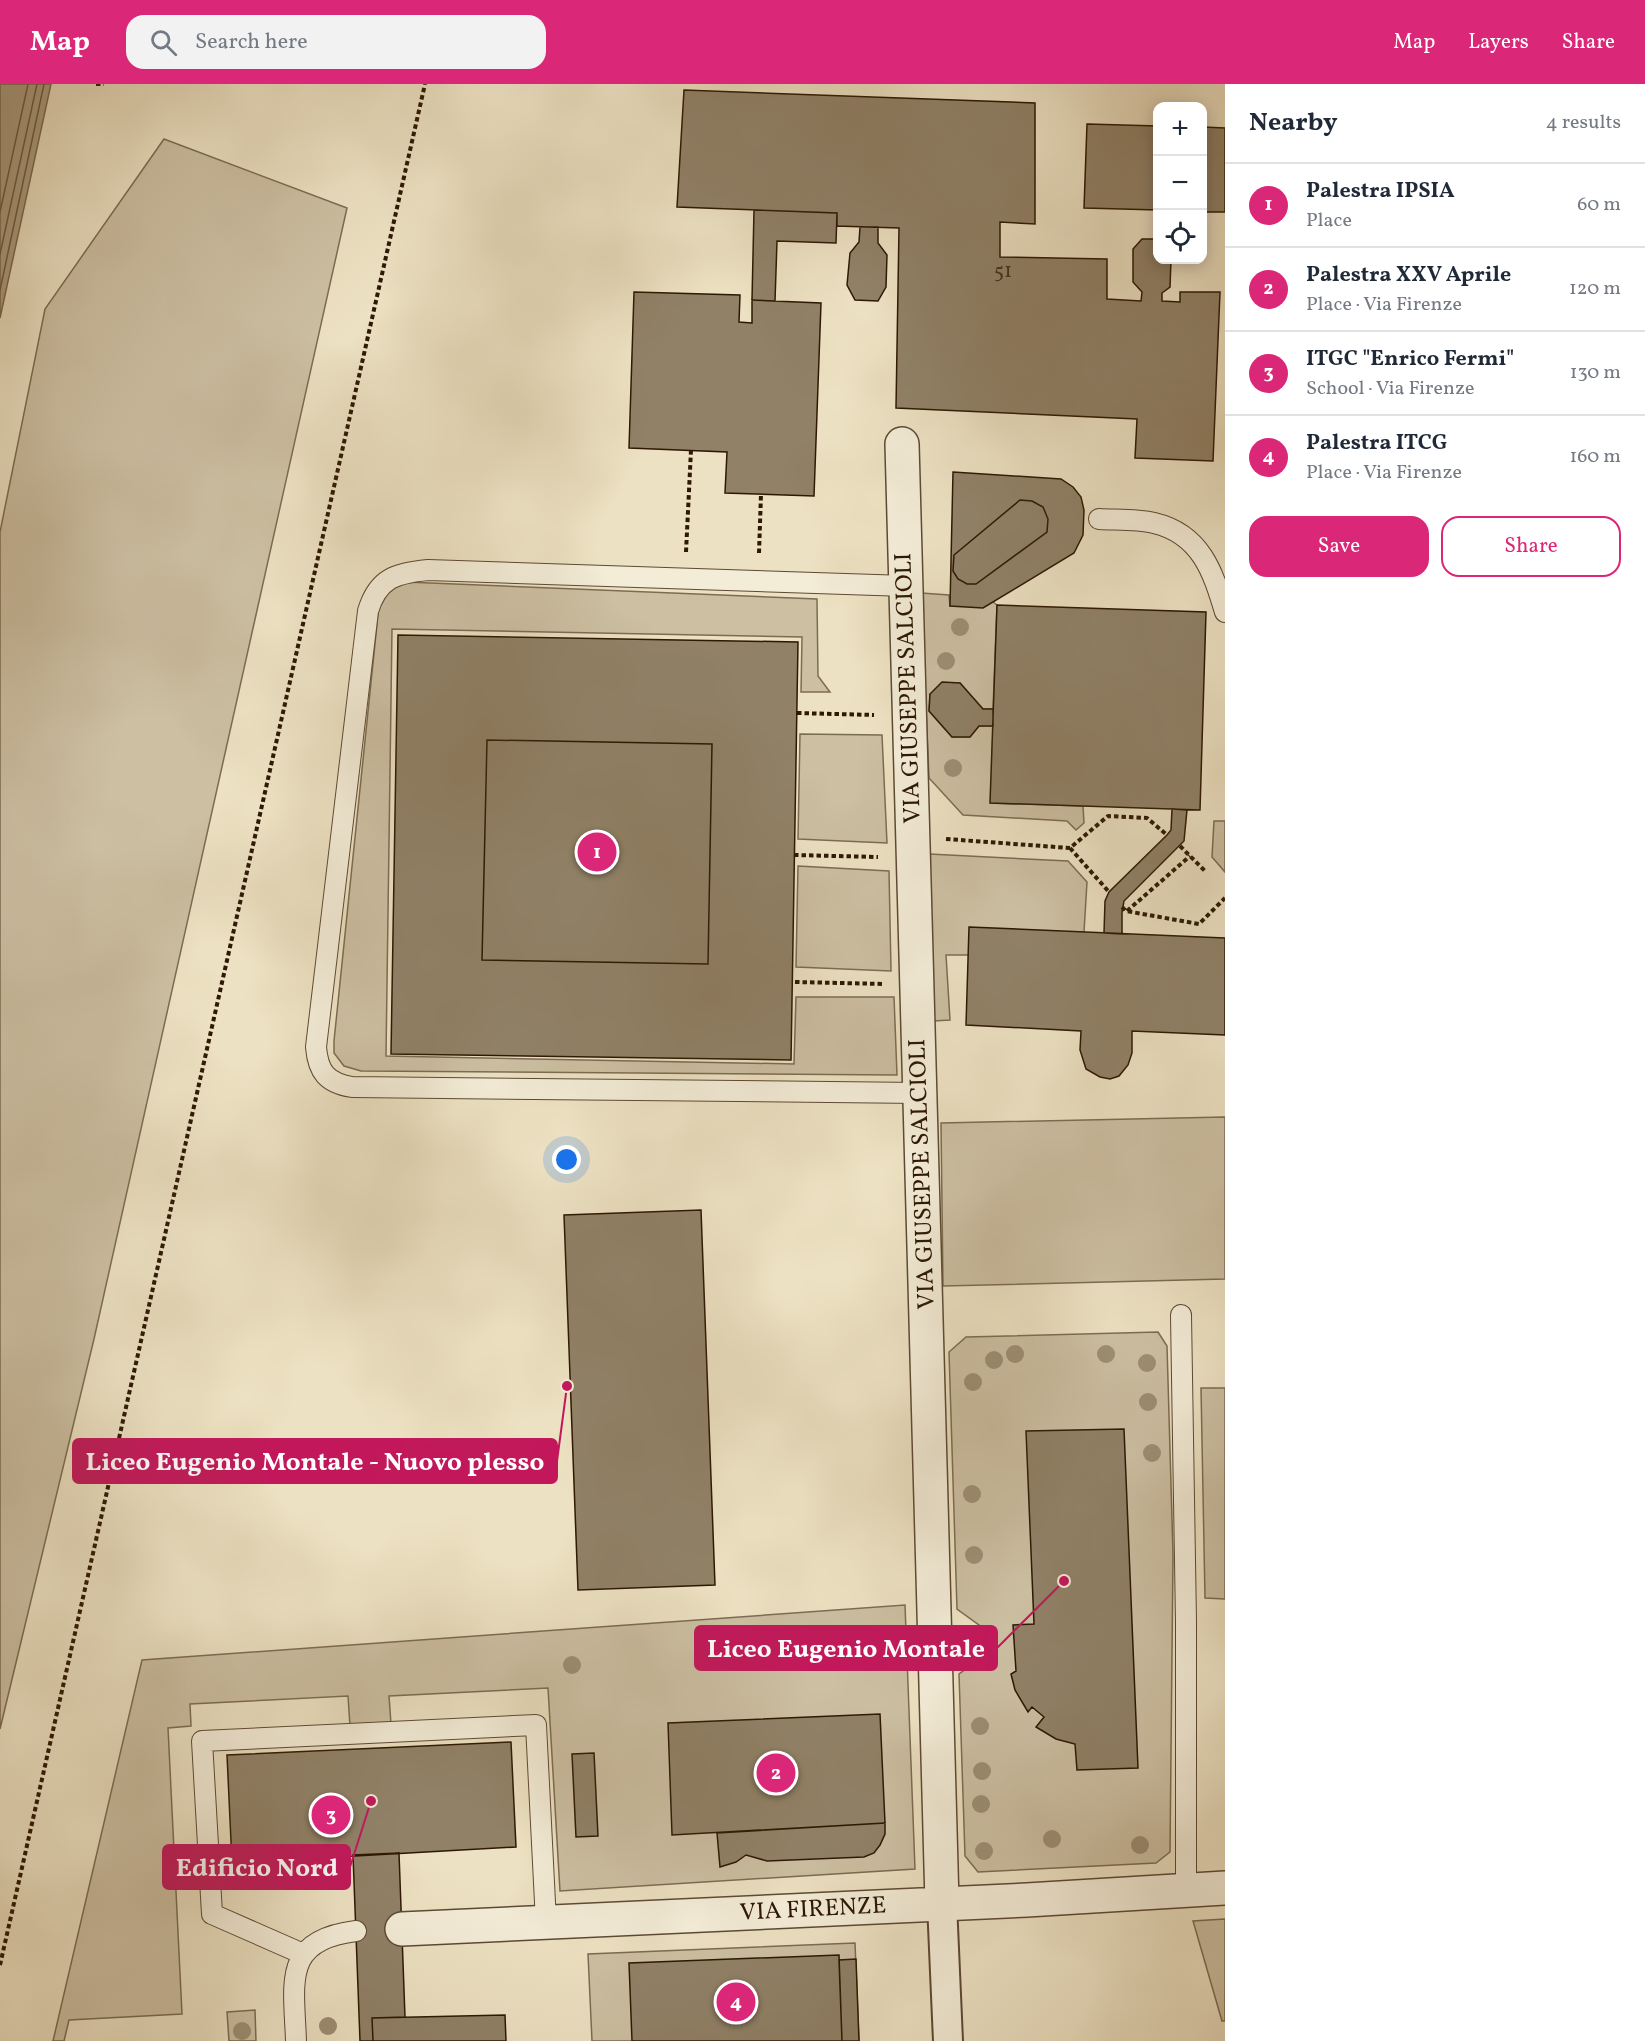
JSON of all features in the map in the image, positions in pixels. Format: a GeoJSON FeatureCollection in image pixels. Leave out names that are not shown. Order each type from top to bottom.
{"type":"FeatureCollection","features":[{"type":"Feature","properties":{"kind":"street","name":"VIA GIUSEPPE SALCIOLI"},"geometry":{"type":"LineString","coordinates":[[902,444],[942,1903]]}},
{"type":"Feature","properties":{"kind":"street","name":"VIA FIRENZE"},"geometry":{"type":"LineString","coordinates":[[402,1929],[1225,1888]]}},
{"type":"Feature","properties":{"kind":"street"},"geometry":{"type":"LineString","coordinates":[[942,1903],[948,2041]]}},
{"type":"Feature","properties":{"kind":"lane"},"geometry":{"type":"LineString","coordinates":[[1099,519],[1155,523],[1190,542],[1199,550],[1211,569],[1225,612]]}},
{"type":"Feature","properties":{"kind":"lane"},"geometry":{"type":"LineString","coordinates":[[906,586],[428,570],[394,577],[381,584],[368,610],[316,1039],[317,1056],[323,1072],[334,1083],[352,1087],[920,1093]]}},
{"type":"Feature","properties":{"kind":"lane"},"geometry":{"type":"LineString","coordinates":[[1181,1315],[1186,1622],[1186,1890]]}},
{"type":"Feature","properties":{"kind":"lane"},"geometry":{"type":"LineString","coordinates":[[303,1954],[212,1914],[202,1741],[536,1725],[546,1922]]}},
{"type":"Feature","properties":{"kind":"lane"},"geometry":{"type":"LineString","coordinates":[[296,2041],[294,1979],[296,1966],[311,1945],[328,1936],[356,1931]]}},
{"type":"Feature","properties":{"kind":"path"},"geometry":{"type":"LineString","coordinates":[[96,84],[104,84]]}},
{"type":"Feature","properties":{"kind":"path"},"geometry":{"type":"LineString","coordinates":[[0,1965],[425,84]]}},
{"type":"Feature","properties":{"kind":"path"},"geometry":{"type":"LineString","coordinates":[[685,579],[691,450]]}},
{"type":"Feature","properties":{"kind":"path"},"geometry":{"type":"LineString","coordinates":[[758,581],[761,494]]}},
{"type":"Feature","properties":{"kind":"path"},"geometry":{"type":"LineString","coordinates":[[797,713],[910,716]]}},
{"type":"Feature","properties":{"kind":"path"},"geometry":{"type":"LineString","coordinates":[[794,855],[913,847],[1070,848],[1108,816],[1147,818],[1167,835]]}},
{"type":"Feature","properties":{"kind":"path"},"geometry":{"type":"LineString","coordinates":[[1180,846],[1205,871]]}},
{"type":"Feature","properties":{"kind":"path"},"geometry":{"type":"LineString","coordinates":[[1070,848],[1109,892]]}},
{"type":"Feature","properties":{"kind":"path"},"geometry":{"type":"LineString","coordinates":[[1126,911],[1190,856]]}},
{"type":"Feature","properties":{"kind":"path"},"geometry":{"type":"LineString","coordinates":[[1122,907],[1126,911],[1198,924],[1225,898]]}},
{"type":"Feature","properties":{"kind":"path"},"geometry":{"type":"LineString","coordinates":[[795,982],[917,985]]}},
{"type":"Feature","properties":{"kind":"shaded area"},"geometry":{"type":"Polygon","coordinates":[[[164,139],[347,208],[94,1339],[0,1729],[0,532],[45,309],[164,139]]]}},
{"type":"Feature","properties":{"kind":"shaded area"},"geometry":{"type":"Polygon","coordinates":[[[406,582],[817,599],[818,676],[830,692],[801,692],[802,637],[392,629],[386,1056],[794,1064],[796,997],[894,997],[897,1075],[361,1071],[344,1066],[334,1053],[334,1041],[379,605],[389,588],[406,582]]]}},
{"type":"Feature","properties":{"kind":"shaded area"},"geometry":{"type":"Polygon","coordinates":[[[921,593],[949,595],[950,606],[993,602],[997,605],[993,709],[983,709],[960,683],[930,694],[929,711],[952,737],[970,737],[979,726],[993,726],[991,803],[1083,806],[1084,823],[1076,830],[1067,821],[963,815],[929,778],[921,593]]]}},
{"type":"Feature","properties":{"kind":"shaded area"},"geometry":{"type":"Polygon","coordinates":[[[800,734],[882,735],[887,843],[798,839],[800,734]]]}},
{"type":"Feature","properties":{"kind":"shaded area"},"geometry":{"type":"Polygon","coordinates":[[[1214,821],[1225,821],[1225,872],[1212,857],[1214,821]]]}},
{"type":"Feature","properties":{"kind":"shaded area"},"geometry":{"type":"Polygon","coordinates":[[[929,854],[1068,861],[1087,882],[1084,932],[968,955],[946,955],[950,1020],[933,1021],[929,854]]]}},
{"type":"Feature","properties":{"kind":"shaded area"},"geometry":{"type":"Polygon","coordinates":[[[798,866],[889,871],[891,971],[796,967],[798,866]]]}},
{"type":"Feature","properties":{"kind":"shaded area"},"geometry":{"type":"Polygon","coordinates":[[[1225,1117],[1225,1279],[943,1286],[941,1123],[1225,1117]]]}},
{"type":"Feature","properties":{"kind":"shaded area"},"geometry":{"type":"Polygon","coordinates":[[[1158,1332],[1167,1346],[1173,1554],[1170,1852],[1156,1863],[978,1872],[965,1856],[959,1674],[983,1657],[983,1628],[957,1609],[949,1352],[966,1337],[1158,1332]]]}},
{"type":"Feature","properties":{"kind":"shaded area"},"geometry":{"type":"Polygon","coordinates":[[[1201,1388],[1225,1388],[1225,1599],[1205,1598],[1201,1388]]]}},
{"type":"Feature","properties":{"kind":"shaded area"},"geometry":{"type":"Polygon","coordinates":[[[905,1605],[915,1869],[560,1891],[548,1688],[389,1696],[391,1724],[350,1726],[348,1696],[190,1704],[191,1726],[168,1728],[182,2014],[69,2020],[64,2041],[53,2041],[142,1660],[905,1605]]]}},
{"type":"Feature","properties":{"kind":"shaded area"},"geometry":{"type":"Polygon","coordinates":[[[1225,1919],[1225,2021],[1222,2021],[1193,1921],[1225,1919]]]}},
{"type":"Feature","properties":{"kind":"shaded area"},"geometry":{"type":"Polygon","coordinates":[[[855,1943],[859,2041],[592,2041],[588,1954],[855,1943]]]}},
{"type":"Feature","properties":{"kind":"shaded area"},"geometry":{"type":"Polygon","coordinates":[[[255,2010],[256,2041],[229,2041],[227,2012],[255,2010]]]}},
{"type":"Feature","properties":{"kind":"water"},"geometry":{"type":"Polygon","coordinates":[[[0,84],[51,84],[0,318],[0,84]]]}},
{"type":"Feature","properties":{"kind":"building"},"geometry":{"type":"Polygon","coordinates":[[[684,90],[1035,103],[1035,224],[1000,222],[1000,257],[1107,259],[1107,299],[1141,301],[1142,292],[1133,282],[1133,249],[1142,239],[1153,239],[1153,264],[1171,264],[1170,287],[1162,293],[1162,301],[1180,302],[1180,292],[1220,292],[1213,461],[1135,458],[1137,419],[896,408],[899,228],[837,226],[837,213],[677,207],[684,90]]]}},
{"type":"Feature","properties":{"kind":"building"},"geometry":{"type":"Polygon","coordinates":[[[1087,124],[1153,126],[1153,210],[1084,208],[1087,124]]]}},
{"type":"Feature","properties":{"kind":"building"},"geometry":{"type":"Polygon","coordinates":[[[1207,127],[1225,128],[1225,212],[1207,212],[1207,127]]]}},
{"type":"Feature","properties":{"kind":"building"},"geometry":{"type":"Polygon","coordinates":[[[754,210],[837,213],[836,243],[777,241],[775,301],[752,300],[754,210]]]}},
{"type":"Feature","properties":{"kind":"building"},"geometry":{"type":"Polygon","coordinates":[[[860,227],[878,227],[878,243],[887,255],[886,287],[878,301],[855,300],[847,285],[850,253],[859,242],[860,227]]]}},
{"type":"Feature","properties":{"kind":"building"},"geometry":{"type":"Polygon","coordinates":[[[634,292],[740,295],[739,322],[752,323],[752,300],[821,303],[814,496],[725,493],[727,452],[629,448],[634,292]]]}},
{"type":"Feature","properties":{"kind":"building"},"geometry":{"type":"Polygon","coordinates":[[[953,472],[1061,479],[1073,487],[1081,497],[1084,510],[1083,535],[1074,553],[983,608],[950,606],[953,472]]]}},
{"type":"Feature","properties":{"kind":"building"},"geometry":{"type":"Polygon","coordinates":[[[1020,500],[1032,501],[1043,507],[1048,519],[1047,532],[976,584],[967,584],[958,579],[953,571],[954,555],[1020,500]]]}},
{"type":"Feature","properties":{"kind":"building"},"geometry":{"type":"Polygon","coordinates":[[[997,605],[1206,612],[1200,810],[990,803],[997,605]]]}},
{"type":"Feature","properties":{"kind":"building"},"geometry":{"type":"Polygon","coordinates":[[[398,635],[798,642],[791,1060],[391,1054],[398,635]]]}},
{"type":"Feature","properties":{"kind":"building"},"geometry":{"type":"Polygon","coordinates":[[[942,682],[960,683],[983,709],[993,709],[993,726],[979,726],[970,737],[952,737],[929,711],[930,694],[942,682]]]}},
{"type":"Feature","properties":{"kind":"building"},"geometry":{"type":"Polygon","coordinates":[[[487,740],[712,744],[708,964],[482,960],[487,740]]]}},
{"type":"Feature","properties":{"kind":"building"},"geometry":{"type":"Polygon","coordinates":[[[1172,809],[1187,810],[1184,841],[1124,901],[1122,934],[1104,933],[1105,901],[1109,892],[1171,830],[1172,809]]]}},
{"type":"Feature","properties":{"kind":"building"},"geometry":{"type":"Polygon","coordinates":[[[969,927],[1225,938],[1225,1035],[1132,1031],[1132,1053],[1128,1065],[1119,1076],[1110,1079],[1100,1077],[1086,1069],[1080,1050],[1081,1031],[966,1025],[969,927]]]}},
{"type":"Feature","properties":{"kind":"building"},"geometry":{"type":"Polygon","coordinates":[[[701,1210],[715,1585],[578,1590],[564,1215],[701,1210]]]}},
{"type":"Feature","properties":{"kind":"building"},"geometry":{"type":"Polygon","coordinates":[[[1124,1429],[1138,1768],[1077,1770],[1075,1744],[1056,1739],[1036,1727],[1044,1717],[1032,1707],[1028,1712],[1015,1690],[1011,1674],[1016,1671],[1013,1625],[1034,1624],[1026,1431],[1124,1429]]]}},
{"type":"Feature","properties":{"kind":"building"},"geometry":{"type":"Polygon","coordinates":[[[880,1714],[885,1823],[672,1835],[668,1723],[880,1714]]]}},
{"type":"Feature","properties":{"kind":"building"},"geometry":{"type":"Polygon","coordinates":[[[511,1742],[516,1847],[232,1863],[227,1755],[511,1742]]]}},
{"type":"Feature","properties":{"kind":"building"},"geometry":{"type":"Polygon","coordinates":[[[594,1753],[598,1836],[576,1837],[572,1754],[594,1753]]]}},
{"type":"Feature","properties":{"kind":"building"},"geometry":{"type":"Polygon","coordinates":[[[885,1823],[885,1834],[880,1845],[874,1853],[864,1857],[767,1861],[746,1855],[736,1862],[720,1867],[717,1833],[885,1823]]]}},
{"type":"Feature","properties":{"kind":"building"},"geometry":{"type":"Polygon","coordinates":[[[399,1853],[405,2017],[372,2018],[373,2041],[360,2041],[353,1855],[399,1853]]]}},
{"type":"Feature","properties":{"kind":"building"},"geometry":{"type":"Polygon","coordinates":[[[839,1955],[842,2041],[632,2041],[629,1963],[839,1955]]]}},
{"type":"Feature","properties":{"kind":"building"},"geometry":{"type":"Polygon","coordinates":[[[856,1959],[859,2041],[842,2041],[839,1960],[856,1959]]]}},
{"type":"Feature","properties":{"kind":"building"},"geometry":{"type":"Polygon","coordinates":[[[505,2015],[506,2041],[373,2041],[372,2018],[505,2015]]]}},
{"type":"Feature","properties":{"kind":"place","name":"Palestra IPSIA"},"geometry":{"type":"Point","coordinates":[597,852]}},
{"type":"Feature","properties":{"kind":"place","name":"Liceo Eugenio Montale - Nuovo plesso"},"geometry":{"type":"Point","coordinates":[567,1386]}},
{"type":"Feature","properties":{"kind":"place","name":"Liceo Eugenio Montale"},"geometry":{"type":"Point","coordinates":[1064,1581]}},
{"type":"Feature","properties":{"kind":"place","name":"Palestra XXV Aprile"},"geometry":{"type":"Point","coordinates":[776,1773]}},
{"type":"Feature","properties":{"kind":"place","name":"Edificio Nord"},"geometry":{"type":"Point","coordinates":[371,1801]}},
{"type":"Feature","properties":{"kind":"place","name":"ITGC \"Enrico Fermi\""},"geometry":{"type":"Point","coordinates":[331,1815]}},
{"type":"Feature","properties":{"kind":"place","name":"Palestra ITCG"},"geometry":{"type":"Point","coordinates":[736,2002]}}]}
